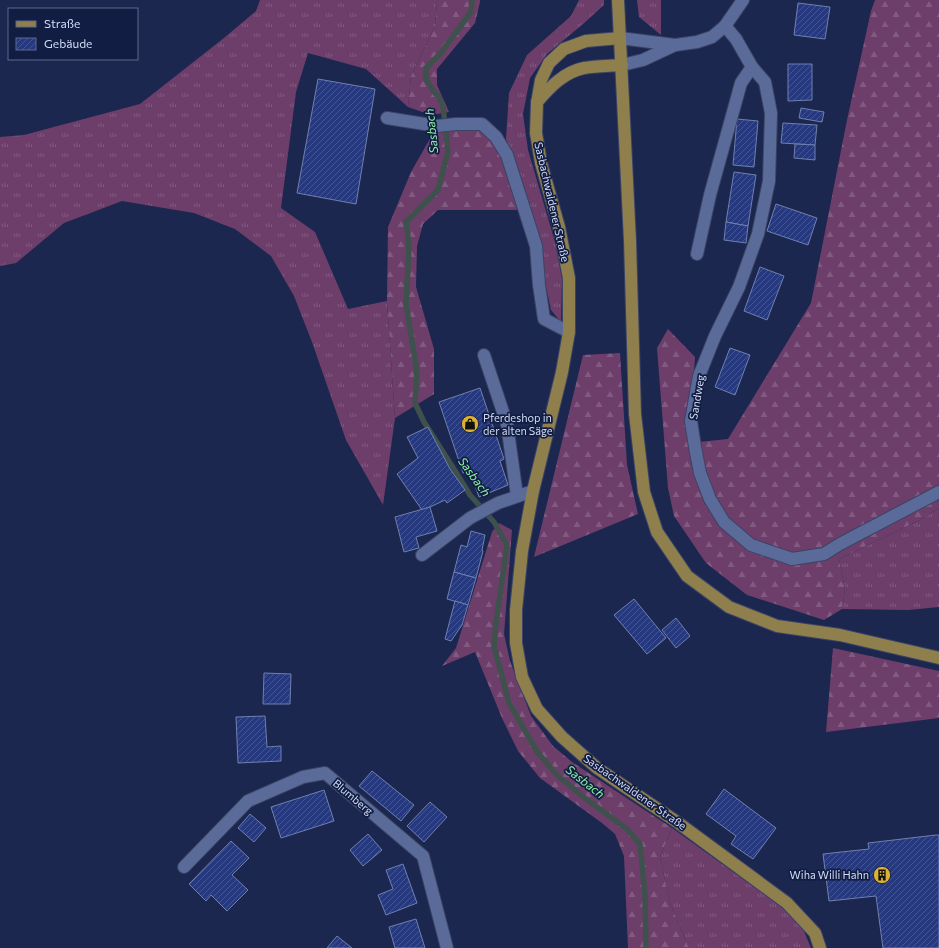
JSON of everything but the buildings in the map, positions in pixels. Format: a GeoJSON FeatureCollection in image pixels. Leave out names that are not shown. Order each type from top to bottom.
{"type":"FeatureCollection","features":[{"type":"Feature","properties":{"kind":"main road"},"geometry":{"type":"LineString","coordinates":[[618,0],[630,241],[635,414],[644,492],[656,532],[687,576],[729,607],[777,626],[840,635],[939,658]]}},
{"type":"Feature","properties":{"kind":"main road","name":"Sasbachwaldener Straße"},"geometry":{"type":"LineString","coordinates":[[620,38],[586,41],[564,49],[549,63],[541,80],[537,103],[536,133],[541,163],[559,227],[569,278],[569,332],[562,372],[533,491],[522,551],[516,610],[516,643],[522,677],[537,709],[562,737],[597,768],[677,822],[787,903],[815,933],[820,948]]}},
{"type":"Feature","properties":{"kind":"main road"},"geometry":{"type":"LineString","coordinates":[[537,103],[551,86],[566,75],[584,68],[622,65]]}},
{"type":"Feature","properties":{"kind":"street"},"geometry":{"type":"LineString","coordinates":[[620,38],[675,45],[697,42],[712,37],[726,26],[743,0]]}},
{"type":"Feature","properties":{"kind":"street","name":"Sandweg"},"geometry":{"type":"LineString","coordinates":[[726,26],[736,39],[752,67],[765,82],[771,113],[769,181],[758,234],[739,287],[715,336],[699,376],[691,421],[700,473],[710,499],[724,522],[750,545],[792,559],[824,554],[840,544],[939,492]]}},
{"type":"Feature","properties":{"kind":"street"},"geometry":{"type":"LineString","coordinates":[[622,65],[643,60],[675,45]]}},
{"type":"Feature","properties":{"kind":"street"},"geometry":{"type":"LineString","coordinates":[[697,254],[710,195],[741,83],[752,67]]}},
{"type":"Feature","properties":{"kind":"street"},"geometry":{"type":"LineString","coordinates":[[387,118],[437,126],[482,124],[496,137],[507,155],[536,246],[539,285],[544,319],[569,332]]}},
{"type":"Feature","properties":{"kind":"street"},"geometry":{"type":"LineString","coordinates":[[484,355],[507,424],[517,496]]}},
{"type":"Feature","properties":{"kind":"street"},"geometry":{"type":"LineString","coordinates":[[422,555],[470,518],[498,503],[533,491]]}},
{"type":"Feature","properties":{"kind":"street","name":"Blumberg"},"geometry":{"type":"LineString","coordinates":[[184,866],[248,801],[303,777],[325,773],[423,856],[447,948]]}},
{"type":"Feature","properties":{"kind":"green space"},"geometry":{"type":"Polygon","coordinates":[[[260,0],[437,0],[435,26],[411,76],[408,107],[366,69],[308,53],[296,92],[281,208],[315,232],[348,309],[387,301],[395,418],[383,505],[346,440],[312,342],[294,296],[271,256],[235,229],[194,213],[122,201],[64,223],[16,263],[0,266],[0,137],[24,135],[140,104],[256,11],[260,0]]]}},
{"type":"Feature","properties":{"kind":"green space"},"geometry":{"type":"Polygon","coordinates":[[[437,0],[480,0],[480,2],[475,23],[437,69],[437,85],[449,112],[431,115],[408,107],[411,76],[435,26],[437,0]]]}},
{"type":"Feature","properties":{"kind":"green space"},"geometry":{"type":"Polygon","coordinates":[[[579,0],[604,0],[604,5],[547,54],[530,78],[523,114],[528,150],[555,242],[562,279],[561,322],[551,310],[530,211],[506,139],[509,93],[527,55],[571,16],[579,0]]]}},
{"type":"Feature","properties":{"kind":"green space"},"geometry":{"type":"Polygon","coordinates":[[[637,0],[661,0],[661,35],[639,17],[637,0]]]}},
{"type":"Feature","properties":{"kind":"green space"},"geometry":{"type":"Polygon","coordinates":[[[875,0],[939,0],[939,508],[920,520],[839,559],[845,589],[842,609],[824,620],[747,595],[706,563],[674,516],[668,488],[657,348],[668,329],[695,357],[689,443],[728,439],[811,303],[847,120],[871,11],[875,0]]]}},
{"type":"Feature","properties":{"kind":"green space"},"geometry":{"type":"Polygon","coordinates":[[[478,129],[497,142],[521,210],[438,210],[423,224],[417,246],[416,287],[434,349],[434,394],[395,418],[387,301],[388,227],[411,172],[435,130],[478,129]]]}},
{"type":"Feature","properties":{"kind":"green space"},"geometry":{"type":"Polygon","coordinates":[[[620,353],[627,465],[638,514],[534,557],[583,355],[620,353]]]}},
{"type":"Feature","properties":{"kind":"green space"},"geometry":{"type":"Polygon","coordinates":[[[939,508],[939,607],[908,610],[842,609],[845,589],[839,559],[920,520],[939,508]]]}},
{"type":"Feature","properties":{"kind":"green space"},"geometry":{"type":"Polygon","coordinates":[[[499,523],[512,530],[504,634],[510,661],[531,716],[553,746],[572,762],[672,828],[660,857],[670,903],[689,948],[628,948],[624,856],[615,834],[540,778],[518,751],[502,718],[475,652],[442,666],[456,648],[492,532],[499,523]]]}},
{"type":"Feature","properties":{"kind":"green space"},"geometry":{"type":"Polygon","coordinates":[[[833,648],[939,671],[939,718],[826,732],[833,648]]]}},
{"type":"Feature","properties":{"kind":"green space"},"geometry":{"type":"Polygon","coordinates":[[[672,828],[783,908],[803,929],[811,948],[689,948],[670,903],[660,857],[672,828]]]}},
{"type":"Feature","properties":{"kind":"waterway","name":"Sasbach"},"geometry":{"type":"LineString","coordinates":[[472,0],[471,12],[440,54],[426,68],[426,79],[439,97],[443,106],[448,152],[438,190],[406,222],[409,245],[406,304],[417,372],[415,403],[424,422],[470,495],[494,522],[507,545],[494,646],[509,703],[538,753],[557,775],[586,799],[627,829],[640,844],[645,895],[646,948]]}},
{"type":"Feature","properties":{"kind":"place","name":"Pferdeshop in der alten Säge"},"geometry":{"type":"Point","coordinates":[470,424]}},
{"type":"Feature","properties":{"kind":"place","name":"Wiha Willi Hahn"},"geometry":{"type":"Point","coordinates":[882,875]}}]}
